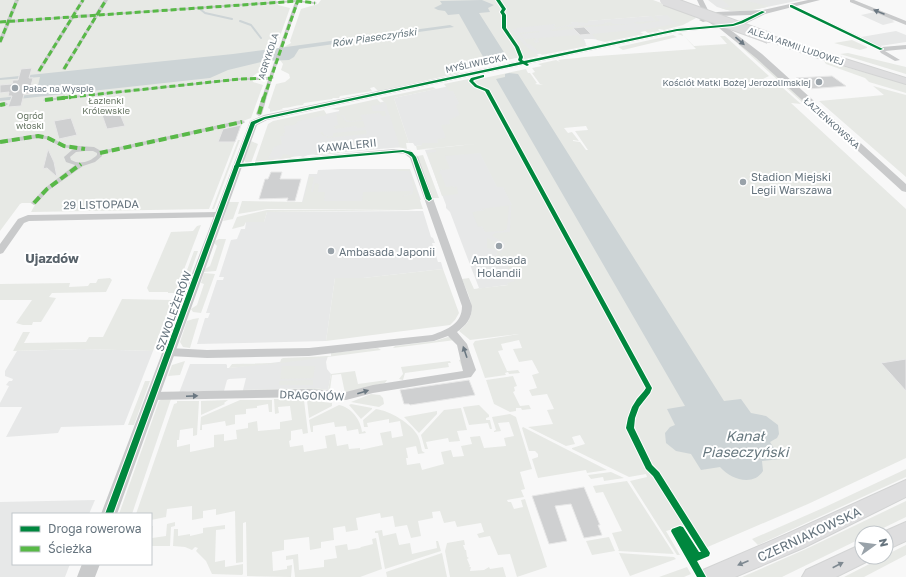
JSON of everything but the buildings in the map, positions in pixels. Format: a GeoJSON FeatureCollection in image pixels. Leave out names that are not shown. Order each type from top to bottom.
{"type":"FeatureCollection","features":[{"type":"Feature","properties":{"kind":"main road","name":"ALEJA ARMII LUDOWEJ"},"geometry":{"type":"LineString","coordinates":[[665,0],[772,36],[906,76]]}},
{"type":"Feature","properties":{"kind":"main road","name":"ALEJA ARMII LUDOWEJ"},"geometry":{"type":"LineString","coordinates":[[677,0],[816,54],[906,81]]}},
{"type":"Feature","properties":{"kind":"main road","name":"CZERNIAKOWSKA"},"geometry":{"type":"LineString","coordinates":[[710,577],[794,541],[906,488]]}},
{"type":"Feature","properties":{"kind":"main road"},"geometry":{"type":"LineString","coordinates":[[894,537],[906,530]]}},
{"type":"Feature","properties":{"kind":"main road"},"geometry":{"type":"LineString","coordinates":[[814,577],[854,557]]}},
{"type":"Feature","properties":{"kind":"street"},"geometry":{"type":"LineString","coordinates":[[0,42],[17,0]]}},
{"type":"Feature","properties":{"kind":"street"},"geometry":{"type":"LineString","coordinates":[[39,71],[83,0]]}},
{"type":"Feature","properties":{"kind":"street"},"geometry":{"type":"LineString","coordinates":[[64,69],[106,0]]}},
{"type":"Feature","properties":{"kind":"street"},"geometry":{"type":"LineString","coordinates":[[296,0],[315,3]]}},
{"type":"Feature","properties":{"kind":"street","name":"AGRYKOLA"},"geometry":{"type":"LineString","coordinates":[[260,116],[276,60],[296,0]]}},
{"type":"Feature","properties":{"kind":"street"},"geometry":{"type":"LineString","coordinates":[[0,22],[305,0]]}},
{"type":"Feature","properties":{"kind":"street"},"geometry":{"type":"LineString","coordinates":[[763,12],[817,0]]}},
{"type":"Feature","properties":{"kind":"street"},"geometry":{"type":"LineString","coordinates":[[699,1],[737,17],[742,22]]}},
{"type":"Feature","properties":{"kind":"street"},"geometry":{"type":"LineString","coordinates":[[699,1],[708,17]]}},
{"type":"Feature","properties":{"kind":"street"},"geometry":{"type":"LineString","coordinates":[[852,1],[906,23]]}},
{"type":"Feature","properties":{"kind":"street"},"geometry":{"type":"LineString","coordinates":[[791,6],[881,49],[883,52],[897,60]]}},
{"type":"Feature","properties":{"kind":"street","name":"MYŚLIWIECKA"},"geometry":{"type":"LineString","coordinates":[[686,28],[708,17],[727,14],[763,12]]}},
{"type":"Feature","properties":{"kind":"street","name":"MYŚLIWIECKA"},"geometry":{"type":"LineString","coordinates":[[260,116],[686,28],[720,26],[742,22],[763,12]]}},
{"type":"Feature","properties":{"kind":"street","name":"ŁAZIENKOWSKA"},"geometry":{"type":"LineString","coordinates":[[708,17],[759,56],[906,188]]}},
{"type":"Feature","properties":{"kind":"street","name":"ŁAZIENKOWSKA"},"geometry":{"type":"LineString","coordinates":[[742,22],[759,56]]}},
{"type":"Feature","properties":{"kind":"street"},"geometry":{"type":"LineString","coordinates":[[881,49],[906,46]]}},
{"type":"Feature","properties":{"kind":"street"},"geometry":{"type":"LineString","coordinates":[[45,100],[240,79],[272,78]]}},
{"type":"Feature","properties":{"kind":"street","name":"SZWOLEŻERÓW"},"geometry":{"type":"LineString","coordinates":[[109,513],[236,166],[252,124],[260,116]]}},
{"type":"Feature","properties":{"kind":"street"},"geometry":{"type":"LineString","coordinates":[[0,142],[38,136],[50,139],[64,146],[95,150],[100,153],[242,122]]}},
{"type":"Feature","properties":{"kind":"street"},"geometry":{"type":"LineString","coordinates":[[81,164],[70,162],[67,158],[72,152],[85,149]]}},
{"type":"Feature","properties":{"kind":"street","name":"KAWALERII"},"geometry":{"type":"LineString","coordinates":[[167,355],[333,350],[434,338],[450,332],[459,326],[465,320],[467,315],[467,306],[412,154],[405,151],[394,151],[236,166]]}},
{"type":"Feature","properties":{"kind":"street"},"geometry":{"type":"LineString","coordinates":[[34,203],[47,188],[81,164],[95,159],[100,153]]}},
{"type":"Feature","properties":{"kind":"street","name":"29 LISTOPADA"},"geometry":{"type":"LineString","coordinates":[[0,251],[21,221],[28,218],[219,214]]}},
{"type":"Feature","properties":{"kind":"street","name":"DRAGONÓW"},"geometry":{"type":"LineString","coordinates":[[153,396],[309,393],[346,396],[373,389],[467,374],[470,370],[462,344],[450,332]]}},
{"type":"Feature","properties":{"kind":"street"},"geometry":{"type":"LineString","coordinates":[[86,577],[91,565]]}},
{"type":"Feature","properties":{"kind":"shaded area"},"geometry":{"type":"Polygon","coordinates":[[[708,0],[801,0],[757,9],[731,11],[717,7],[708,0]]]}},
{"type":"Feature","properties":{"kind":"shaded area"},"geometry":{"type":"Polygon","coordinates":[[[875,12],[895,20],[892,21],[895,22],[883,25],[861,15],[875,12]]]}},
{"type":"Feature","properties":{"kind":"shaded area"},"geometry":{"type":"Polygon","coordinates":[[[676,14],[689,22],[602,40],[584,39],[586,44],[530,56],[509,27],[676,14]]]}},
{"type":"Feature","properties":{"kind":"shaded area"},"geometry":{"type":"Polygon","coordinates":[[[896,31],[906,35],[906,42],[880,46],[861,37],[896,31]]]}},
{"type":"Feature","properties":{"kind":"shaded area"},"geometry":{"type":"Polygon","coordinates":[[[454,85],[480,140],[415,146],[413,143],[409,143],[394,98],[454,85]]]}},
{"type":"Feature","properties":{"kind":"shaded area"},"geometry":{"type":"Polygon","coordinates":[[[387,101],[403,147],[257,161],[267,131],[273,125],[387,101]]]}},
{"type":"Feature","properties":{"kind":"shaded area"},"geometry":{"type":"Polygon","coordinates":[[[485,144],[552,279],[477,289],[479,288],[450,212],[446,208],[425,150],[485,144]]]}},
{"type":"Feature","properties":{"kind":"shaded area"},"geometry":{"type":"Polygon","coordinates":[[[410,169],[421,200],[302,202],[309,174],[317,174],[318,170],[410,169]]]}},
{"type":"Feature","properties":{"kind":"shaded area","name":"Ambasada Japonii"},"geometry":{"type":"Polygon","coordinates":[[[423,211],[431,237],[435,243],[432,243],[438,262],[441,262],[443,269],[363,278],[335,278],[326,341],[197,344],[205,318],[208,318],[210,313],[206,313],[217,280],[223,280],[224,277],[219,277],[231,240],[237,239],[241,229],[245,229],[246,222],[264,222],[267,212],[423,211]]]}},
{"type":"Feature","properties":{"kind":"shaded area"},"geometry":{"type":"Polygon","coordinates":[[[83,349],[153,351],[124,425],[61,427],[58,433],[6,437],[22,407],[0,407],[0,403],[9,386],[6,385],[13,379],[5,376],[5,371],[17,351],[83,349]]]}},
{"type":"Feature","properties":{"kind":"shaded area"},"geometry":{"type":"Polygon","coordinates":[[[328,356],[326,362],[327,369],[331,374],[328,390],[315,388],[243,390],[246,378],[227,380],[224,391],[188,391],[179,393],[190,364],[226,364],[227,368],[229,368],[328,356]]]}},
{"type":"Feature","properties":{"kind":"shaded area"},"geometry":{"type":"Polygon","coordinates":[[[95,500],[89,513],[12,513],[12,565],[70,565],[65,577],[0,577],[0,502],[95,500]]]}},
{"type":"Feature","properties":{"kind":"green space","name":"Łazienki Królewskie"},"geometry":{"type":"Polygon","coordinates":[[[0,0],[276,0],[278,5],[290,8],[268,70],[257,73],[252,77],[253,82],[263,85],[251,118],[243,121],[209,209],[31,212],[36,203],[22,203],[0,231],[0,0]]]}},
{"type":"Feature","properties":{"kind":"green space"},"geometry":{"type":"Polygon","coordinates":[[[321,0],[653,0],[692,14],[696,18],[683,25],[664,30],[658,29],[660,31],[648,33],[644,30],[679,23],[673,21],[667,15],[654,16],[660,20],[659,21],[640,24],[634,22],[656,21],[651,16],[588,21],[588,23],[571,22],[572,24],[555,28],[553,26],[556,25],[554,24],[516,28],[517,31],[512,29],[524,45],[539,56],[521,60],[521,57],[464,69],[457,71],[459,73],[378,91],[374,87],[370,88],[372,91],[304,103],[303,105],[297,105],[270,112],[270,109],[268,108],[276,84],[285,82],[290,78],[289,74],[281,70],[283,64],[280,60],[289,47],[284,47],[291,43],[290,41],[301,9],[318,4],[321,0]]]}},
{"type":"Feature","properties":{"kind":"green space"},"geometry":{"type":"Polygon","coordinates":[[[722,0],[743,0],[768,6],[766,7],[771,6],[752,10],[733,11],[721,8],[731,7],[722,0]]]}},
{"type":"Feature","properties":{"kind":"green space"},"geometry":{"type":"Polygon","coordinates":[[[610,22],[613,24],[631,24],[553,31],[550,30],[567,26],[604,24],[610,22]]]}},
{"type":"Feature","properties":{"kind":"green space"},"geometry":{"type":"Polygon","coordinates":[[[634,30],[635,32],[644,34],[605,42],[597,40],[592,34],[634,30]]]}},
{"type":"Feature","properties":{"kind":"green space"},"geometry":{"type":"Polygon","coordinates":[[[540,32],[521,34],[525,39],[537,38],[533,41],[536,43],[540,42],[538,41],[539,38],[578,35],[587,46],[542,55],[530,44],[527,44],[519,33],[540,32]]]}},
{"type":"Feature","properties":{"kind":"green space"},"geometry":{"type":"Polygon","coordinates":[[[673,35],[677,37],[623,50],[618,47],[673,35]]]}},
{"type":"Feature","properties":{"kind":"green space"},"geometry":{"type":"Polygon","coordinates":[[[684,36],[694,46],[727,44],[720,36],[725,36],[769,76],[763,79],[768,83],[774,80],[801,104],[791,103],[906,209],[906,458],[808,504],[696,552],[681,527],[666,531],[680,555],[677,555],[630,481],[647,477],[646,474],[629,477],[572,449],[585,444],[580,435],[572,437],[575,444],[566,446],[528,427],[553,424],[547,410],[554,409],[547,394],[532,396],[529,390],[537,388],[532,375],[539,373],[532,360],[519,362],[513,349],[522,348],[519,340],[501,344],[503,350],[498,351],[507,371],[518,370],[520,373],[509,374],[508,372],[505,373],[506,375],[485,378],[473,344],[475,341],[519,334],[470,340],[459,331],[469,319],[471,313],[470,300],[462,279],[469,278],[474,289],[508,285],[507,283],[515,281],[511,279],[515,274],[522,271],[520,270],[508,274],[508,266],[499,266],[496,258],[494,258],[497,255],[497,250],[487,248],[487,238],[503,245],[497,257],[504,249],[505,243],[492,236],[495,233],[510,232],[511,206],[509,206],[507,229],[503,231],[485,232],[482,226],[478,227],[472,212],[486,210],[480,209],[512,205],[503,187],[497,187],[480,153],[445,156],[450,169],[441,169],[439,174],[441,174],[446,187],[453,186],[454,188],[457,186],[458,194],[442,196],[427,153],[436,152],[436,150],[417,150],[416,146],[422,145],[422,143],[438,143],[437,139],[446,138],[441,125],[450,124],[449,120],[460,115],[456,106],[459,103],[453,91],[449,91],[444,84],[478,77],[484,78],[526,69],[537,83],[535,84],[543,85],[540,84],[532,73],[535,72],[532,68],[542,66],[538,64],[556,60],[560,62],[558,60],[584,57],[696,49],[684,36]],[[586,126],[564,128],[568,133],[572,132],[579,141],[573,141],[580,142],[586,150],[588,150],[575,131],[588,130],[586,126]]]}},
{"type":"Feature","properties":{"kind":"green space"},"geometry":{"type":"Polygon","coordinates":[[[852,40],[867,48],[860,50],[834,43],[852,40]]]}},
{"type":"Feature","properties":{"kind":"green space"},"geometry":{"type":"Polygon","coordinates":[[[738,44],[740,44],[806,102],[803,103],[738,44]]]}},
{"type":"Feature","properties":{"kind":"green space"},"geometry":{"type":"Polygon","coordinates":[[[848,53],[906,67],[906,74],[840,54],[848,53]]]}},
{"type":"Feature","properties":{"kind":"green space"},"geometry":{"type":"Polygon","coordinates":[[[824,61],[906,84],[906,93],[869,82],[865,78],[826,64],[824,61]]]}},
{"type":"Feature","properties":{"kind":"green space"},"geometry":{"type":"Polygon","coordinates":[[[873,86],[906,95],[906,177],[819,101],[884,95],[873,86]]]}},
{"type":"Feature","properties":{"kind":"green space"},"geometry":{"type":"Polygon","coordinates":[[[433,87],[436,89],[394,98],[409,143],[406,143],[407,149],[399,147],[386,104],[380,98],[433,87]]]}},
{"type":"Feature","properties":{"kind":"green space"},"geometry":{"type":"Polygon","coordinates":[[[377,99],[382,104],[371,106],[373,111],[385,111],[386,116],[382,116],[380,113],[360,115],[363,120],[350,121],[346,120],[344,116],[340,115],[339,110],[331,109],[377,99]]]}},
{"type":"Feature","properties":{"kind":"green space"},"geometry":{"type":"Polygon","coordinates":[[[324,110],[327,115],[298,121],[295,125],[284,126],[285,133],[282,134],[285,136],[280,136],[282,144],[274,147],[268,159],[281,158],[283,154],[294,156],[290,158],[255,162],[268,124],[273,121],[324,110]]]}},
{"type":"Feature","properties":{"kind":"green space"},"geometry":{"type":"Polygon","coordinates":[[[336,113],[343,117],[347,122],[363,121],[365,127],[357,128],[356,126],[335,129],[334,126],[341,124],[338,124],[336,113]]]}},
{"type":"Feature","properties":{"kind":"green space"},"geometry":{"type":"Polygon","coordinates":[[[366,130],[367,134],[327,138],[327,135],[328,137],[333,136],[333,133],[366,130]]]}},
{"type":"Feature","properties":{"kind":"green space"},"geometry":{"type":"Polygon","coordinates":[[[238,140],[240,140],[214,209],[212,209],[238,140]]]}},
{"type":"Feature","properties":{"kind":"green space"},"geometry":{"type":"Polygon","coordinates":[[[251,141],[258,144],[251,163],[246,163],[244,160],[251,141]]]}},
{"type":"Feature","properties":{"kind":"green space"},"geometry":{"type":"Polygon","coordinates":[[[338,150],[340,153],[314,155],[318,152],[338,150]]]}},
{"type":"Feature","properties":{"kind":"green space"},"geometry":{"type":"Polygon","coordinates":[[[423,155],[439,198],[433,198],[417,156],[423,155]]]}},
{"type":"Feature","properties":{"kind":"green space"},"geometry":{"type":"Polygon","coordinates":[[[396,169],[409,169],[423,209],[267,209],[238,214],[242,201],[303,202],[309,177],[314,177],[311,192],[313,192],[315,183],[319,184],[318,192],[325,192],[324,201],[362,201],[363,192],[411,191],[409,194],[400,197],[412,194],[414,189],[409,171],[398,171],[396,169]]]}},
{"type":"Feature","properties":{"kind":"green space"},"geometry":{"type":"Polygon","coordinates":[[[229,202],[239,202],[233,219],[223,221],[229,202]]]}},
{"type":"Feature","properties":{"kind":"green space"},"geometry":{"type":"Polygon","coordinates":[[[267,210],[416,210],[267,212],[264,222],[246,222],[244,226],[232,229],[237,217],[267,210]]]}},
{"type":"Feature","properties":{"kind":"green space"},"geometry":{"type":"Polygon","coordinates":[[[201,225],[175,293],[149,292],[147,288],[171,232],[193,231],[197,226],[201,225]]]}},
{"type":"Feature","properties":{"kind":"green space"},"geometry":{"type":"Polygon","coordinates":[[[219,239],[226,239],[216,271],[204,272],[205,269],[210,266],[217,246],[214,243],[219,239]]]}},
{"type":"Feature","properties":{"kind":"green space"},"geometry":{"type":"Polygon","coordinates":[[[194,251],[198,251],[183,293],[178,295],[194,251]]]}},
{"type":"Feature","properties":{"kind":"green space"},"geometry":{"type":"Polygon","coordinates":[[[443,269],[459,313],[450,325],[326,341],[335,278],[363,278],[443,269]]]}},
{"type":"Feature","properties":{"kind":"green space"},"geometry":{"type":"Polygon","coordinates":[[[204,273],[215,274],[201,313],[193,312],[191,309],[197,305],[204,284],[201,283],[204,273]]]}},
{"type":"Feature","properties":{"kind":"green space"},"geometry":{"type":"Polygon","coordinates":[[[110,278],[112,280],[106,292],[52,293],[49,297],[56,298],[41,322],[33,322],[32,325],[16,323],[32,300],[0,300],[0,284],[70,283],[69,287],[88,286],[90,283],[96,283],[98,279],[110,278]]]}},
{"type":"Feature","properties":{"kind":"green space"},"geometry":{"type":"Polygon","coordinates":[[[122,299],[172,300],[153,351],[83,349],[13,351],[23,332],[30,332],[24,343],[86,342],[89,337],[103,337],[122,299]]]}},
{"type":"Feature","properties":{"kind":"green space"},"geometry":{"type":"Polygon","coordinates":[[[176,299],[180,300],[162,348],[157,351],[176,299]]]}},
{"type":"Feature","properties":{"kind":"green space"},"geometry":{"type":"Polygon","coordinates":[[[199,318],[190,348],[183,347],[180,342],[187,321],[199,318]]]}},
{"type":"Feature","properties":{"kind":"green space"},"geometry":{"type":"Polygon","coordinates":[[[448,337],[455,340],[393,348],[395,346],[435,341],[448,337]]]}},
{"type":"Feature","properties":{"kind":"green space"},"geometry":{"type":"Polygon","coordinates":[[[455,340],[459,344],[463,354],[465,368],[463,370],[459,360],[463,359],[455,340]]]}},
{"type":"Feature","properties":{"kind":"green space"},"geometry":{"type":"Polygon","coordinates":[[[378,348],[381,350],[281,363],[229,368],[232,364],[280,363],[281,359],[283,358],[331,356],[331,353],[378,348]]]}},
{"type":"Feature","properties":{"kind":"green space"},"geometry":{"type":"Polygon","coordinates":[[[185,361],[180,375],[168,376],[172,365],[185,361]]]}},
{"type":"Feature","properties":{"kind":"green space"},"geometry":{"type":"Polygon","coordinates":[[[450,361],[451,363],[448,363],[449,367],[405,373],[403,380],[399,379],[403,374],[401,367],[450,361]]]}},
{"type":"Feature","properties":{"kind":"green space"},"geometry":{"type":"Polygon","coordinates":[[[282,366],[315,366],[313,378],[280,379],[282,366]]]}},
{"type":"Feature","properties":{"kind":"green space"},"geometry":{"type":"Polygon","coordinates":[[[355,371],[358,384],[387,380],[385,383],[345,393],[341,374],[332,375],[330,390],[327,391],[243,391],[315,388],[328,390],[331,374],[355,371]]]}},
{"type":"Feature","properties":{"kind":"green space"},"geometry":{"type":"Polygon","coordinates":[[[513,376],[517,386],[514,387],[515,391],[513,392],[520,406],[529,405],[531,409],[522,410],[521,408],[516,408],[516,411],[510,412],[494,404],[486,380],[513,376]]]}},
{"type":"Feature","properties":{"kind":"green space"},"geometry":{"type":"Polygon","coordinates":[[[313,380],[313,385],[279,385],[279,381],[313,380]]]}},
{"type":"Feature","properties":{"kind":"green space"},"geometry":{"type":"Polygon","coordinates":[[[145,381],[150,381],[134,425],[128,425],[145,381]]]}},
{"type":"Feature","properties":{"kind":"green space"},"geometry":{"type":"Polygon","coordinates":[[[371,394],[380,395],[383,398],[384,404],[379,407],[351,402],[371,394]]]}},
{"type":"Feature","properties":{"kind":"green space"},"geometry":{"type":"Polygon","coordinates":[[[162,399],[171,399],[132,513],[119,513],[159,401],[162,399]]]}},
{"type":"Feature","properties":{"kind":"green space"},"geometry":{"type":"Polygon","coordinates":[[[274,399],[304,400],[308,433],[303,434],[302,429],[291,431],[291,440],[289,441],[290,447],[303,445],[304,452],[327,448],[325,436],[335,434],[337,446],[348,444],[349,449],[360,448],[360,450],[383,445],[380,433],[391,431],[392,438],[403,436],[400,421],[389,423],[389,419],[367,423],[368,427],[364,427],[363,420],[376,409],[382,410],[400,418],[415,431],[420,441],[422,451],[425,453],[418,454],[416,446],[406,448],[408,458],[406,458],[407,465],[420,463],[422,470],[444,464],[441,452],[451,450],[453,457],[464,456],[461,446],[472,444],[470,437],[480,436],[484,448],[506,446],[504,438],[514,436],[509,422],[498,423],[501,431],[494,432],[496,430],[492,417],[510,414],[516,417],[532,469],[520,472],[525,489],[521,490],[524,497],[507,500],[508,502],[511,502],[514,509],[523,507],[521,500],[525,499],[547,567],[517,577],[510,554],[498,555],[490,536],[479,538],[477,534],[484,532],[481,523],[457,527],[455,521],[444,523],[440,511],[432,512],[433,518],[418,521],[421,536],[411,538],[407,525],[395,527],[393,516],[381,518],[380,513],[356,518],[358,530],[346,532],[345,526],[333,528],[334,540],[321,542],[321,548],[310,550],[309,537],[284,540],[284,550],[272,552],[273,571],[287,569],[287,566],[292,565],[291,577],[247,576],[246,522],[243,523],[243,562],[236,563],[235,511],[216,515],[216,509],[203,511],[203,518],[192,520],[192,506],[167,509],[166,517],[152,520],[152,513],[136,513],[174,404],[177,403],[177,401],[199,401],[197,435],[193,436],[193,428],[180,430],[179,440],[177,440],[177,447],[190,444],[190,452],[214,447],[214,435],[224,434],[224,441],[237,439],[236,430],[248,428],[248,423],[257,421],[258,431],[280,429],[280,422],[292,420],[290,406],[278,407],[279,413],[275,414],[274,399]]]}},
{"type":"Feature","properties":{"kind":"green space"},"geometry":{"type":"Polygon","coordinates":[[[228,400],[224,403],[225,404],[201,415],[201,401],[228,400]]]}},
{"type":"Feature","properties":{"kind":"green space"},"geometry":{"type":"Polygon","coordinates":[[[240,400],[272,400],[272,412],[269,412],[268,404],[257,406],[257,408],[246,409],[246,414],[235,415],[235,424],[226,426],[225,421],[202,425],[202,430],[200,430],[201,417],[240,400]]]}},
{"type":"Feature","properties":{"kind":"green space"},"geometry":{"type":"Polygon","coordinates":[[[307,400],[332,403],[332,406],[309,418],[307,400]]]}},
{"type":"Feature","properties":{"kind":"green space"},"geometry":{"type":"Polygon","coordinates":[[[351,404],[372,409],[361,419],[349,405],[351,404]]]}},
{"type":"Feature","properties":{"kind":"green space"},"geometry":{"type":"Polygon","coordinates":[[[339,405],[348,408],[355,415],[360,423],[362,432],[365,431],[366,433],[359,434],[358,429],[347,431],[346,426],[335,427],[334,422],[313,426],[313,432],[311,432],[309,420],[339,405]]]}},
{"type":"Feature","properties":{"kind":"green space"},"geometry":{"type":"Polygon","coordinates":[[[479,405],[489,415],[486,420],[490,420],[492,429],[490,429],[488,423],[469,425],[463,407],[479,405]]]}},
{"type":"Feature","properties":{"kind":"green space"},"geometry":{"type":"Polygon","coordinates":[[[461,408],[467,430],[457,431],[460,441],[449,442],[448,438],[426,442],[428,449],[425,449],[421,435],[444,410],[461,408]]]}},
{"type":"Feature","properties":{"kind":"green space"},"geometry":{"type":"Polygon","coordinates":[[[437,411],[437,414],[419,433],[404,417],[437,411]]]}},
{"type":"Feature","properties":{"kind":"green space"},"geometry":{"type":"Polygon","coordinates":[[[523,427],[607,470],[587,473],[586,470],[538,478],[532,459],[538,457],[538,454],[535,451],[529,451],[522,428],[523,427]]]}},
{"type":"Feature","properties":{"kind":"green space"},"geometry":{"type":"Polygon","coordinates":[[[906,469],[906,477],[758,545],[752,539],[823,508],[906,469]]]}},
{"type":"Feature","properties":{"kind":"green space"},"geometry":{"type":"Polygon","coordinates":[[[611,472],[624,478],[604,481],[603,477],[591,479],[588,475],[611,472]]]}},
{"type":"Feature","properties":{"kind":"green space"},"geometry":{"type":"Polygon","coordinates":[[[627,481],[674,554],[618,551],[619,550],[612,533],[622,531],[603,492],[596,493],[593,486],[627,481]]]}},
{"type":"Feature","properties":{"kind":"green space"},"geometry":{"type":"Polygon","coordinates":[[[906,501],[906,517],[890,525],[856,525],[906,501]]]}},
{"type":"Feature","properties":{"kind":"green space"},"geometry":{"type":"Polygon","coordinates":[[[175,522],[175,526],[171,527],[170,546],[152,546],[152,538],[166,536],[167,524],[175,522]]]}},
{"type":"Feature","properties":{"kind":"green space"},"geometry":{"type":"Polygon","coordinates":[[[225,525],[225,529],[216,530],[215,562],[225,560],[225,567],[243,564],[242,575],[212,574],[206,561],[196,551],[198,548],[195,547],[192,550],[185,547],[173,546],[174,529],[178,529],[178,536],[190,534],[190,536],[203,533],[203,528],[225,525]]]}},
{"type":"Feature","properties":{"kind":"green space"},"geometry":{"type":"Polygon","coordinates":[[[854,526],[854,542],[782,577],[742,577],[854,526]]]}},
{"type":"Feature","properties":{"kind":"green space"},"geometry":{"type":"Polygon","coordinates":[[[382,530],[383,536],[396,533],[399,545],[410,543],[412,554],[437,548],[436,541],[438,541],[441,551],[385,569],[378,533],[375,533],[375,531],[382,530]]]}},
{"type":"Feature","properties":{"kind":"green space"},"geometry":{"type":"Polygon","coordinates":[[[609,537],[615,551],[592,555],[586,541],[609,537]]]}},
{"type":"Feature","properties":{"kind":"green space"},"geometry":{"type":"Polygon","coordinates":[[[376,538],[382,569],[360,577],[295,577],[293,559],[286,560],[286,556],[298,554],[299,570],[324,567],[324,560],[337,558],[335,546],[347,544],[348,550],[360,548],[373,544],[372,539],[376,538]]]}},
{"type":"Feature","properties":{"kind":"green space"},"geometry":{"type":"Polygon","coordinates":[[[464,540],[465,545],[463,545],[466,550],[467,557],[469,558],[467,559],[470,566],[469,567],[471,567],[470,571],[484,570],[489,567],[490,569],[503,567],[506,577],[450,577],[445,551],[447,543],[464,540]]]}},
{"type":"Feature","properties":{"kind":"green space"},"geometry":{"type":"Polygon","coordinates":[[[906,545],[906,555],[894,561],[894,551],[906,545]]]}},
{"type":"Feature","properties":{"kind":"green space"},"geometry":{"type":"Polygon","coordinates":[[[442,553],[447,577],[387,577],[386,572],[442,553]]]}},
{"type":"Feature","properties":{"kind":"green space"},"geometry":{"type":"Polygon","coordinates":[[[619,553],[674,557],[676,559],[630,576],[619,553]]]}},
{"type":"Feature","properties":{"kind":"green space"},"geometry":{"type":"Polygon","coordinates":[[[867,565],[887,565],[864,577],[844,577],[867,565]]]}},
{"type":"Feature","properties":{"kind":"green space"},"geometry":{"type":"Polygon","coordinates":[[[687,567],[691,574],[684,577],[659,577],[687,567]]]}},
{"type":"Feature","properties":{"kind":"water"},"geometry":{"type":"Polygon","coordinates":[[[482,0],[494,5],[488,8],[490,12],[479,13],[507,57],[486,62],[459,14],[448,15],[445,11],[434,8],[442,4],[440,1],[482,0]]]}},
{"type":"Feature","properties":{"kind":"water","name":"Rów Piaseczyński"},"geometry":{"type":"Polygon","coordinates":[[[450,25],[454,27],[299,49],[294,57],[289,60],[265,61],[228,70],[210,78],[0,101],[0,98],[36,94],[40,77],[0,80],[0,78],[233,54],[450,25]]]}},
{"type":"Feature","properties":{"kind":"water","name":"Kanał Piaseczyński"},"geometry":{"type":"Polygon","coordinates":[[[505,74],[518,74],[724,401],[741,399],[751,413],[766,416],[778,425],[779,434],[777,438],[770,442],[781,459],[762,461],[763,471],[759,476],[753,479],[742,480],[735,478],[720,467],[701,470],[691,454],[676,451],[666,443],[665,433],[670,427],[675,425],[667,409],[685,406],[496,79],[505,77],[505,74]]]}},
{"type":"Feature","properties":{"kind":"waterway"},"geometry":{"type":"LineString","coordinates":[[200,9],[205,13],[232,19]]}},
{"type":"Feature","properties":{"kind":"waterway"},"geometry":{"type":"LineString","coordinates":[[240,21],[251,25],[261,38]]}},
{"type":"Feature","properties":{"kind":"marked path"},"geometry":{"type":"LineString","coordinates":[[0,42],[17,0]]}},
{"type":"Feature","properties":{"kind":"marked path"},"geometry":{"type":"LineString","coordinates":[[39,71],[83,0]]}},
{"type":"Feature","properties":{"kind":"marked path"},"geometry":{"type":"LineString","coordinates":[[64,69],[106,0]]}},
{"type":"Feature","properties":{"kind":"marked path"},"geometry":{"type":"LineString","coordinates":[[259,114],[298,0]]}},
{"type":"Feature","properties":{"kind":"marked path"},"geometry":{"type":"LineString","coordinates":[[0,22],[298,1],[315,3]]}},
{"type":"Feature","properties":{"kind":"marked path"},"geometry":{"type":"LineString","coordinates":[[45,100],[240,79],[272,78]]}},
{"type":"Feature","properties":{"kind":"marked path"},"geometry":{"type":"LineString","coordinates":[[0,105],[5,104]]}},
{"type":"Feature","properties":{"kind":"marked path"},"geometry":{"type":"LineString","coordinates":[[100,153],[242,122]]}},
{"type":"Feature","properties":{"kind":"marked path"},"geometry":{"type":"LineString","coordinates":[[0,142],[38,136],[48,138],[64,146],[85,149]]}},
{"type":"Feature","properties":{"kind":"marked path"},"geometry":{"type":"LineString","coordinates":[[34,203],[47,189],[81,164]]}},
{"type":"Feature","properties":{"kind":"cycle path"},"geometry":{"type":"LineString","coordinates":[[498,0],[504,9],[502,12],[504,15],[504,28],[517,47],[521,57],[520,60],[527,65]]}},
{"type":"Feature","properties":{"kind":"cycle path"},"geometry":{"type":"LineString","coordinates":[[791,6],[881,49]]}},
{"type":"Feature","properties":{"kind":"cycle path"},"geometry":{"type":"LineString","coordinates":[[109,513],[253,123],[264,118],[677,30],[733,25],[763,12]]}},
{"type":"Feature","properties":{"kind":"cycle path"},"geometry":{"type":"LineString","coordinates":[[483,76],[472,79],[471,81],[476,86],[487,90],[649,388],[636,407],[631,418],[630,428],[649,467],[656,474],[706,553],[697,557],[680,529],[675,531],[702,577]]}},
{"type":"Feature","properties":{"kind":"cycle path"},"geometry":{"type":"LineString","coordinates":[[236,166],[403,151],[410,153],[414,157],[429,199]]}},
{"type":"Feature","properties":{"kind":"place","name":"Kościół Matki Bożej Jerozolimskiej"},"geometry":{"type":"Point","coordinates":[819,82]}},
{"type":"Feature","properties":{"kind":"place","name":"Pałac na Wyspie"},"geometry":{"type":"Point","coordinates":[15,88]}},
{"type":"Feature","properties":{"kind":"place","name":"Stadion Miejski Legii Warszawa"},"geometry":{"type":"Point","coordinates":[743,182]}},
{"type":"Feature","properties":{"kind":"place","name":"Ambasada Holandii"},"geometry":{"type":"Point","coordinates":[499,246]}},
{"type":"Feature","properties":{"kind":"place","name":"Ambasada Japonii"},"geometry":{"type":"Point","coordinates":[331,251]}},
{"type":"Feature","properties":{"kind":"district","name":"Ujazdów"},"geometry":{"type":"Point","coordinates":[52,258]}},
{"type":"Feature","properties":{"kind":"park label","name":"Ogród włoski"},"geometry":{"type":"Point","coordinates":[30,120]}}]}
